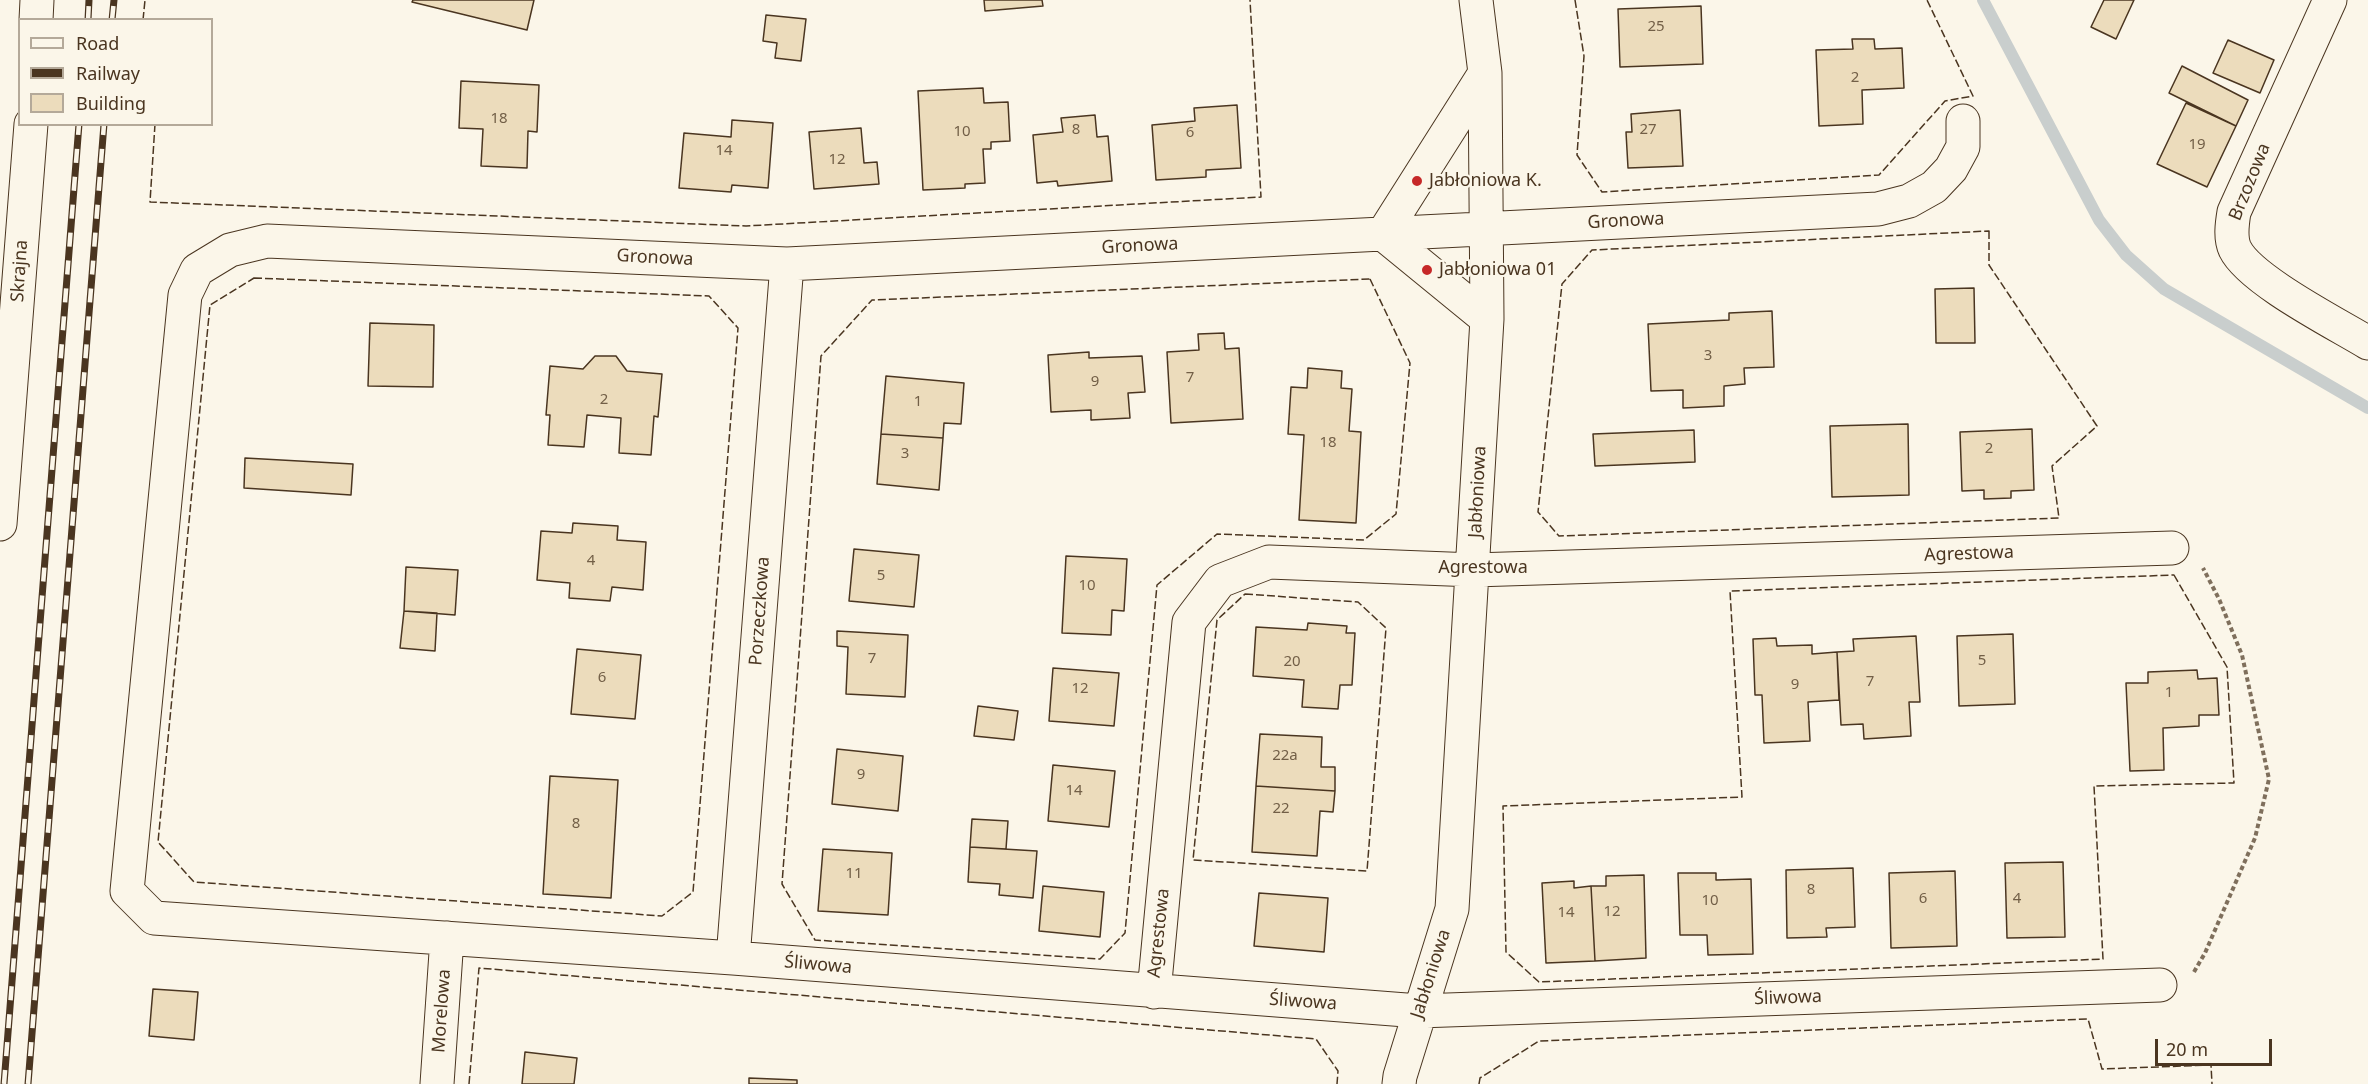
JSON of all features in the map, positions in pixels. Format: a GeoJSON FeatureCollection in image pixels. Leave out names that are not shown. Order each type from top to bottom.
{"type":"FeatureCollection","features":[{"type":"Feature","properties":{"kind":"street"},"geometry":{"type":"LineString","coordinates":[[36,0],[36,18]]}},
{"type":"Feature","properties":{"kind":"street","name":"Jabłoniowa"},"geometry":{"type":"LineString","coordinates":[[1399,1084],[1419,1011],[1452,909],[1474,570],[1487,318],[1485,73],[1476,0]]}},
{"type":"Feature","properties":{"kind":"street","name":"Brzozowa"},"geometry":{"type":"LineString","coordinates":[[2330,0],[2234,212],[2232,228],[2234,248],[2265,281],[2368,343]]}},
{"type":"Feature","properties":{"kind":"street"},"geometry":{"type":"LineString","coordinates":[[1485,73],[1383,234],[1487,318]]}},
{"type":"Feature","properties":{"kind":"street","name":"Gronowa"},"geometry":{"type":"LineString","coordinates":[[447,938],[154,918],[127,891],[185,295],[197,270],[230,250],[267,241],[787,264],[1878,208],[1909,201],[1934,187],[1951,169],[1963,147],[1963,121]]}},
{"type":"Feature","properties":{"kind":"street","name":"Skrajna"},"geometry":{"type":"LineString","coordinates":[[0,524],[31,126]]}},
{"type":"Feature","properties":{"kind":"street","name":"Porzeczkowa"},"geometry":{"type":"LineString","coordinates":[[733,958],[787,264]]}},
{"type":"Feature","properties":{"kind":"street","name":"Agrestowa"},"geometry":{"type":"LineString","coordinates":[[1154,992],[1189,622],[1220,581],[1269,562],[1474,570],[2172,548]]}},
{"type":"Feature","properties":{"kind":"street","name":"Śliwowa"},"geometry":{"type":"LineString","coordinates":[[447,938],[1419,1011],[2160,985]]}},
{"type":"Feature","properties":{"kind":"street","name":"Morelowa"},"geometry":{"type":"LineString","coordinates":[[437,1084],[447,938]]}},
{"type":"Feature","properties":{"kind":"path"},"geometry":{"type":"LineString","coordinates":[[2160,985],[2192,974],[2205,953],[2255,838],[2269,779],[2242,655],[2219,599],[2205,570],[2172,548]]}},
{"type":"Feature","properties":{"kind":"building"},"geometry":{"type":"Polygon","coordinates":[[[413,0],[534,0],[527,30],[412,2],[413,0]]]}},
{"type":"Feature","properties":{"kind":"building"},"geometry":{"type":"Polygon","coordinates":[[[984,0],[1042,0],[1043,6],[985,11],[984,0]]]}},
{"type":"Feature","properties":{"kind":"building"},"geometry":{"type":"Polygon","coordinates":[[[2104,0],[2134,0],[2116,39],[2091,27],[2104,0]]]}},
{"type":"Feature","properties":{"kind":"building"},"geometry":{"type":"Polygon","coordinates":[[[1701,6],[1703,64],[1620,67],[1618,9],[1701,6]]]}},
{"type":"Feature","properties":{"kind":"building"},"geometry":{"type":"Polygon","coordinates":[[[766,15],[806,19],[801,61],[775,58],[777,43],[763,41],[766,15]]]}},
{"type":"Feature","properties":{"kind":"building"},"geometry":{"type":"Polygon","coordinates":[[[1852,39],[1874,39],[1875,49],[1902,48],[1904,88],[1862,90],[1863,124],[1819,126],[1816,50],[1853,49],[1852,39]]]}},
{"type":"Feature","properties":{"kind":"building"},"geometry":{"type":"Polygon","coordinates":[[[2228,40],[2274,60],[2260,93],[2213,73],[2228,40]]]}},
{"type":"Feature","properties":{"kind":"building"},"geometry":{"type":"Polygon","coordinates":[[[2182,66],[2248,100],[2236,126],[2169,93],[2182,66]]]}},
{"type":"Feature","properties":{"kind":"building"},"geometry":{"type":"Polygon","coordinates":[[[461,81],[539,85],[537,132],[528,131],[527,168],[481,166],[483,129],[459,128],[461,81]]]}},
{"type":"Feature","properties":{"kind":"building"},"geometry":{"type":"Polygon","coordinates":[[[983,88],[984,103],[1008,102],[1010,141],[991,142],[991,149],[983,149],[985,183],[965,184],[965,188],[923,190],[918,91],[983,88]]]}},
{"type":"Feature","properties":{"kind":"building"},"geometry":{"type":"Polygon","coordinates":[[[2186,103],[2236,126],[2207,187],[2157,164],[2186,103]]]}},
{"type":"Feature","properties":{"kind":"building"},"geometry":{"type":"Polygon","coordinates":[[[1237,105],[1241,168],[1206,170],[1206,177],[1156,180],[1152,125],[1195,121],[1194,108],[1237,105]]]}},
{"type":"Feature","properties":{"kind":"building"},"geometry":{"type":"Polygon","coordinates":[[[1680,110],[1683,166],[1628,168],[1626,132],[1632,132],[1631,114],[1680,110]]]}},
{"type":"Feature","properties":{"kind":"building"},"geometry":{"type":"Polygon","coordinates":[[[1095,115],[1097,137],[1108,136],[1112,181],[1058,186],[1057,181],[1037,183],[1033,135],[1063,132],[1061,118],[1095,115]]]}},
{"type":"Feature","properties":{"kind":"building"},"geometry":{"type":"Polygon","coordinates":[[[732,120],[773,123],[768,188],[732,185],[731,192],[679,188],[684,133],[731,137],[732,120]]]}},
{"type":"Feature","properties":{"kind":"building"},"geometry":{"type":"Polygon","coordinates":[[[861,128],[864,163],[877,162],[879,184],[814,189],[809,132],[861,128]]]}},
{"type":"Feature","properties":{"kind":"building"},"geometry":{"type":"Polygon","coordinates":[[[1974,288],[1975,343],[1936,343],[1935,289],[1974,288]]]}},
{"type":"Feature","properties":{"kind":"building"},"geometry":{"type":"Polygon","coordinates":[[[1772,311],[1774,367],[1744,368],[1745,384],[1724,386],[1724,406],[1683,408],[1683,390],[1651,391],[1648,324],[1729,320],[1729,313],[1772,311]]]}},
{"type":"Feature","properties":{"kind":"building"},"geometry":{"type":"Polygon","coordinates":[[[370,323],[434,325],[433,387],[368,386],[370,323]]]}},
{"type":"Feature","properties":{"kind":"building"},"geometry":{"type":"Polygon","coordinates":[[[1224,333],[1225,349],[1239,348],[1243,419],[1171,423],[1167,352],[1199,350],[1198,334],[1224,333]]]}},
{"type":"Feature","properties":{"kind":"building"},"geometry":{"type":"Polygon","coordinates":[[[1089,352],[1089,358],[1142,356],[1145,392],[1128,393],[1130,418],[1091,420],[1091,410],[1051,412],[1048,355],[1089,352]]]}},
{"type":"Feature","properties":{"kind":"building"},"geometry":{"type":"Polygon","coordinates":[[[595,356],[616,356],[627,371],[662,374],[658,417],[654,416],[651,455],[619,453],[621,418],[587,415],[584,447],[548,445],[550,415],[546,415],[550,366],[583,369],[595,356]]]}},
{"type":"Feature","properties":{"kind":"building"},"geometry":{"type":"Polygon","coordinates":[[[1308,368],[1342,371],[1341,388],[1352,389],[1349,431],[1361,432],[1356,523],[1299,520],[1304,435],[1288,434],[1291,387],[1307,388],[1308,368]]]}},
{"type":"Feature","properties":{"kind":"building"},"geometry":{"type":"Polygon","coordinates":[[[886,376],[964,383],[961,424],[944,423],[943,438],[881,434],[886,376]]]}},
{"type":"Feature","properties":{"kind":"building"},"geometry":{"type":"Polygon","coordinates":[[[1908,424],[1909,495],[1832,497],[1830,426],[1908,424]]]}},
{"type":"Feature","properties":{"kind":"building"},"geometry":{"type":"Polygon","coordinates":[[[2032,429],[2034,490],[2011,491],[2011,498],[1984,499],[1984,490],[1962,491],[1960,432],[2032,429]]]}},
{"type":"Feature","properties":{"kind":"building"},"geometry":{"type":"Polygon","coordinates":[[[1694,430],[1695,462],[1595,466],[1593,434],[1694,430]]]}},
{"type":"Feature","properties":{"kind":"building"},"geometry":{"type":"Polygon","coordinates":[[[881,434],[943,438],[939,490],[877,484],[881,434]]]}},
{"type":"Feature","properties":{"kind":"building"},"geometry":{"type":"Polygon","coordinates":[[[245,458],[353,464],[351,495],[244,488],[245,458]]]}},
{"type":"Feature","properties":{"kind":"building"},"geometry":{"type":"Polygon","coordinates":[[[573,523],[618,526],[617,540],[646,542],[643,590],[612,587],[610,601],[569,598],[570,583],[537,580],[541,531],[572,533],[573,523]]]}},
{"type":"Feature","properties":{"kind":"building"},"geometry":{"type":"Polygon","coordinates":[[[854,549],[919,555],[914,607],[849,601],[854,549]]]}},
{"type":"Feature","properties":{"kind":"building"},"geometry":{"type":"Polygon","coordinates":[[[1066,556],[1127,559],[1124,611],[1112,610],[1111,635],[1062,633],[1066,556]]]}},
{"type":"Feature","properties":{"kind":"building"},"geometry":{"type":"Polygon","coordinates":[[[406,567],[458,570],[455,615],[404,611],[406,567]]]}},
{"type":"Feature","properties":{"kind":"building"},"geometry":{"type":"Polygon","coordinates":[[[404,611],[437,613],[435,651],[400,648],[404,611]]]}},
{"type":"Feature","properties":{"kind":"building"},"geometry":{"type":"Polygon","coordinates":[[[1308,623],[1347,626],[1346,633],[1355,633],[1352,685],[1340,685],[1338,709],[1302,707],[1304,680],[1253,676],[1256,627],[1307,630],[1308,623]]]}},
{"type":"Feature","properties":{"kind":"building"},"geometry":{"type":"Polygon","coordinates":[[[837,631],[908,635],[905,697],[846,694],[848,647],[837,646],[837,631]]]}},
{"type":"Feature","properties":{"kind":"building"},"geometry":{"type":"Polygon","coordinates":[[[2013,634],[2015,704],[1959,706],[1957,636],[2013,634]]]}},
{"type":"Feature","properties":{"kind":"building"},"geometry":{"type":"Polygon","coordinates":[[[1916,636],[1920,702],[1909,702],[1911,736],[1864,739],[1863,724],[1841,725],[1837,652],[1854,651],[1853,639],[1916,636]]]}},
{"type":"Feature","properties":{"kind":"building"},"geometry":{"type":"Polygon","coordinates":[[[1776,638],[1777,646],[1812,645],[1812,654],[1837,652],[1839,700],[1808,702],[1810,741],[1764,743],[1762,695],[1755,695],[1753,639],[1776,638]]]}},
{"type":"Feature","properties":{"kind":"building"},"geometry":{"type":"Polygon","coordinates":[[[577,649],[641,655],[635,719],[571,714],[577,649]]]}},
{"type":"Feature","properties":{"kind":"building"},"geometry":{"type":"Polygon","coordinates":[[[1053,668],[1119,673],[1114,726],[1049,721],[1053,668]]]}},
{"type":"Feature","properties":{"kind":"building"},"geometry":{"type":"Polygon","coordinates":[[[2197,670],[2198,679],[2217,678],[2219,715],[2199,715],[2199,726],[2163,728],[2164,770],[2130,771],[2126,683],[2148,683],[2148,672],[2197,670]]]}},
{"type":"Feature","properties":{"kind":"building"},"geometry":{"type":"Polygon","coordinates":[[[978,706],[1018,711],[1014,740],[974,736],[978,706]]]}},
{"type":"Feature","properties":{"kind":"building"},"geometry":{"type":"Polygon","coordinates":[[[1260,734],[1322,737],[1321,767],[1335,767],[1335,791],[1256,786],[1260,734]]]}},
{"type":"Feature","properties":{"kind":"building"},"geometry":{"type":"Polygon","coordinates":[[[837,749],[903,756],[898,811],[832,804],[837,749]]]}},
{"type":"Feature","properties":{"kind":"building"},"geometry":{"type":"Polygon","coordinates":[[[1053,765],[1115,771],[1109,827],[1048,821],[1053,765]]]}},
{"type":"Feature","properties":{"kind":"building"},"geometry":{"type":"Polygon","coordinates":[[[550,776],[618,780],[611,898],[543,894],[550,776]]]}},
{"type":"Feature","properties":{"kind":"building"},"geometry":{"type":"Polygon","coordinates":[[[1256,786],[1335,791],[1333,812],[1320,811],[1317,856],[1252,852],[1256,786]]]}},
{"type":"Feature","properties":{"kind":"building"},"geometry":{"type":"Polygon","coordinates":[[[972,819],[1008,821],[1006,849],[970,847],[972,819]]]}},
{"type":"Feature","properties":{"kind":"building"},"geometry":{"type":"Polygon","coordinates":[[[970,847],[1037,851],[1033,898],[999,895],[1000,884],[968,882],[970,847]]]}},
{"type":"Feature","properties":{"kind":"building"},"geometry":{"type":"Polygon","coordinates":[[[823,849],[892,853],[888,915],[818,911],[823,849]]]}},
{"type":"Feature","properties":{"kind":"building"},"geometry":{"type":"Polygon","coordinates":[[[2063,862],[2065,937],[2007,938],[2005,863],[2063,862]]]}},
{"type":"Feature","properties":{"kind":"building"},"geometry":{"type":"Polygon","coordinates":[[[1853,868],[1855,927],[1826,928],[1827,937],[1787,938],[1786,870],[1853,868]]]}},
{"type":"Feature","properties":{"kind":"building"},"geometry":{"type":"Polygon","coordinates":[[[1955,871],[1957,946],[1891,948],[1889,873],[1955,871]]]}},
{"type":"Feature","properties":{"kind":"building"},"geometry":{"type":"Polygon","coordinates":[[[1678,873],[1716,873],[1716,880],[1751,879],[1753,954],[1708,955],[1707,935],[1680,935],[1678,873]]]}},
{"type":"Feature","properties":{"kind":"building"},"geometry":{"type":"Polygon","coordinates":[[[1644,875],[1646,958],[1595,961],[1591,886],[1606,886],[1606,876],[1644,875]]]}},
{"type":"Feature","properties":{"kind":"building"},"geometry":{"type":"Polygon","coordinates":[[[1574,881],[1574,888],[1591,886],[1595,961],[1546,963],[1542,883],[1574,881]]]}},
{"type":"Feature","properties":{"kind":"building"},"geometry":{"type":"Polygon","coordinates":[[[1043,886],[1104,892],[1100,937],[1039,931],[1043,886]]]}},
{"type":"Feature","properties":{"kind":"building"},"geometry":{"type":"Polygon","coordinates":[[[1259,893],[1328,898],[1324,952],[1254,946],[1259,893]]]}},
{"type":"Feature","properties":{"kind":"building"},"geometry":{"type":"Polygon","coordinates":[[[153,989],[198,992],[194,1040],[149,1036],[153,989]]]}},
{"type":"Feature","properties":{"kind":"building"},"geometry":{"type":"Polygon","coordinates":[[[525,1052],[577,1058],[574,1084],[522,1084],[525,1052]]]}},
{"type":"Feature","properties":{"kind":"building"},"geometry":{"type":"Polygon","coordinates":[[[749,1078],[797,1080],[797,1084],[749,1084],[749,1078]]]}},
{"type":"Feature","properties":{"kind":"waterway"},"geometry":{"type":"LineString","coordinates":[[1983,0],[2099,220],[2126,255],[2164,289],[2368,408]]}},
{"type":"Feature","properties":{"kind":"railway"},"geometry":{"type":"LineString","coordinates":[[88,18],[89,0]]}},
{"type":"Feature","properties":{"kind":"railway"},"geometry":{"type":"LineString","coordinates":[[112,18],[114,0]]}},
{"type":"Feature","properties":{"kind":"railway"},"geometry":{"type":"LineString","coordinates":[[4,1084],[79,126]]}},
{"type":"Feature","properties":{"kind":"railway"},"geometry":{"type":"LineString","coordinates":[[28,1084],[104,126]]}},
{"type":"Feature","properties":{"kind":"fence"},"geometry":{"type":"LineString","coordinates":[[143,18],[145,0]]}},
{"type":"Feature","properties":{"kind":"fence"},"geometry":{"type":"LineString","coordinates":[[155,126],[150,202],[746,226],[1261,197],[1250,0]]}},
{"type":"Feature","properties":{"kind":"fence"},"geometry":{"type":"LineString","coordinates":[[1575,0],[1584,56],[1577,155],[1602,192],[1879,175],[1945,101],[1973,96],[1927,0]]}},
{"type":"Feature","properties":{"kind":"fence"},"geometry":{"type":"LineString","coordinates":[[1989,231],[1989,265],[2097,426],[2052,466],[2059,518],[1559,536],[1538,512],[1562,284],[1592,250],[1989,231]]}},
{"type":"Feature","properties":{"kind":"fence"},"geometry":{"type":"LineString","coordinates":[[254,278],[709,296],[738,328],[693,892],[662,916],[194,882],[158,842],[210,305],[254,278]]}},
{"type":"Feature","properties":{"kind":"fence"},"geometry":{"type":"LineString","coordinates":[[1370,279],[1410,363],[1396,514],[1364,540],[1217,534],[1157,585],[1125,933],[1100,959],[815,940],[782,884],[821,356],[872,300],[1370,279]]}},
{"type":"Feature","properties":{"kind":"fence"},"geometry":{"type":"LineString","coordinates":[[2174,575],[2227,667],[2234,783],[2094,786],[2103,959],[1539,982],[1506,952],[1503,806],[1742,797],[1730,591],[2174,575]]}},
{"type":"Feature","properties":{"kind":"fence"},"geometry":{"type":"LineString","coordinates":[[1245,594],[1358,602],[1386,628],[1367,871],[1193,860],[1217,620],[1245,594]]}},
{"type":"Feature","properties":{"kind":"fence"},"geometry":{"type":"LineString","coordinates":[[469,1084],[479,968],[1316,1039],[1338,1071],[1337,1084]]}},
{"type":"Feature","properties":{"kind":"fence"},"geometry":{"type":"LineString","coordinates":[[1479,1084],[1480,1078],[1539,1041],[2088,1019],[2102,1069],[2211,1065],[2212,1084]]}},
{"type":"Feature","properties":{"kind":"place","name":"Jabłoniowa K."},"geometry":{"type":"Point","coordinates":[1417,181]}},
{"type":"Feature","properties":{"kind":"place","name":"Jabłoniowa 01"},"geometry":{"type":"Point","coordinates":[1427,270]}}]}
